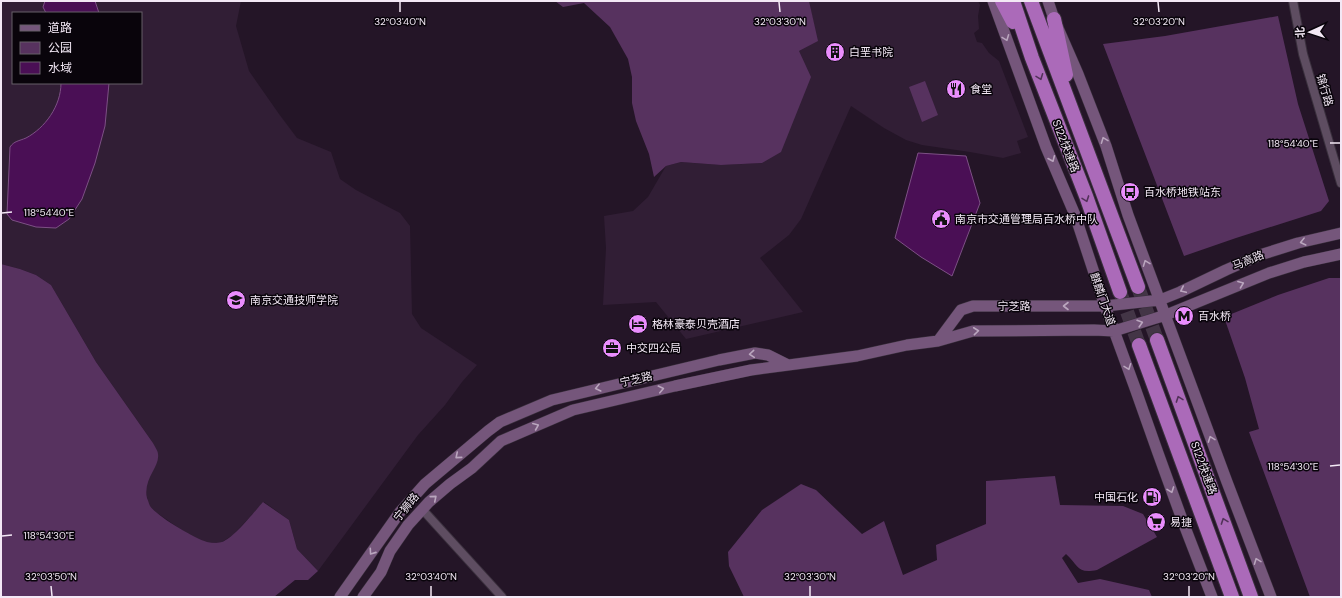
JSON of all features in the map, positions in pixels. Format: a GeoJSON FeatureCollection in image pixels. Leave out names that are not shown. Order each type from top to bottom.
{"type":"FeatureCollection","features":[{"type":"Feature","properties":{"kind":"highway"},"geometry":{"type":"LineString","coordinates":[[1002,1],[1032,58]]}},
{"type":"Feature","properties":{"kind":"highway","name":"S122快速路"},"geometry":{"type":"LineString","coordinates":[[1013,1],[1032,58],[1086,196],[1120,292]]}},
{"type":"Feature","properties":{"kind":"highway","name":"S122快速路"},"geometry":{"type":"LineString","coordinates":[[1031,1],[1138,287]]}},
{"type":"Feature","properties":{"kind":"highway"},"geometry":{"type":"LineString","coordinates":[[1054,19],[1076,123]]}},
{"type":"Feature","properties":{"kind":"highway","name":"S122快速路"},"geometry":{"type":"LineString","coordinates":[[1157,340],[1251,597]]}},
{"type":"Feature","properties":{"kind":"highway","name":"S122快速路"},"geometry":{"type":"LineString","coordinates":[[1139,345],[1232,597]]}},
{"type":"Feature","properties":{"kind":"main road","name":"麒麟门大道"},"geometry":{"type":"LineString","coordinates":[[993,1],[1046,147],[1075,215],[1105,306],[1183,522],[1212,597]]}},
{"type":"Feature","properties":{"kind":"main road"},"geometry":{"type":"LineString","coordinates":[[1048,1],[1106,146],[1128,215],[1271,597]]}},
{"type":"Feature","properties":{"kind":"main road","name":"马高路"},"geometry":{"type":"LineString","coordinates":[[1105,306],[1160,300],[1260,255],[1341,233]]}},
{"type":"Feature","properties":{"kind":"main road","name":"马高路"},"geometry":{"type":"LineString","coordinates":[[1114,331],[1166,315],[1269,274],[1304,262],[1341,254]]}},
{"type":"Feature","properties":{"kind":"main road","name":"宁芝路"},"geometry":{"type":"LineString","coordinates":[[938,341],[961,310],[973,306],[1105,306]]}},
{"type":"Feature","properties":{"kind":"main road","name":"宁芝路"},"geometry":{"type":"LineString","coordinates":[[501,441],[573,410],[751,370],[857,356],[907,345],[938,341],[974,331],[1114,331]]}},
{"type":"Feature","properties":{"kind":"main road","name":"宁芝路"},"geometry":{"type":"LineString","coordinates":[[488,431],[500,422],[552,400],[719,360],[755,353],[768,355],[788,365]]}},
{"type":"Feature","properties":{"kind":"main road","name":"宁狮路"},"geometry":{"type":"LineString","coordinates":[[340,597],[400,512],[425,484],[488,431]]}},
{"type":"Feature","properties":{"kind":"main road","name":"宁狮路"},"geometry":{"type":"LineString","coordinates":[[363,597],[381,572],[390,551],[408,525],[422,509],[450,484],[472,468],[501,441]]}},
{"type":"Feature","properties":{"kind":"street","name":"锦行路"},"geometry":{"type":"LineString","coordinates":[[1293,1],[1303,54],[1341,183]]}},
{"type":"Feature","properties":{"kind":"street"},"geometry":{"type":"LineString","coordinates":[[422,509],[502,597]]}},
{"type":"Feature","properties":{"kind":"shaded area","name":"南京交通技师学院"},"geometry":{"type":"Polygon","coordinates":[[[1,1],[241,1],[236,26],[249,71],[297,138],[331,152],[340,179],[356,190],[400,213],[410,226],[412,314],[421,328],[477,365],[445,405],[418,435],[318,571],[297,549],[289,520],[264,502],[233,535],[222,542],[208,543],[189,535],[149,506],[146,486],[155,465],[153,443],[96,362],[51,285],[36,275],[1,264],[1,1]]]}},
{"type":"Feature","properties":{"kind":"shaded area"},"geometry":{"type":"Polygon","coordinates":[[[809,1],[978,1],[980,5],[978,16],[979,29],[974,33],[977,42],[982,43],[989,53],[999,61],[1028,137],[1017,141],[1021,153],[1003,158],[922,145],[906,140],[884,128],[851,106],[801,219],[789,235],[760,258],[803,312],[686,339],[656,302],[603,305],[606,248],[604,216],[633,211],[648,197],[666,166],[681,162],[721,165],[762,163],[799,51],[817,41],[809,1]]]}},
{"type":"Feature","properties":{"kind":"green space"},"geometry":{"type":"Polygon","coordinates":[[[555,1],[809,1],[818,41],[799,51],[811,77],[781,152],[762,163],[721,165],[681,162],[666,166],[654,177],[649,154],[636,121],[632,103],[632,77],[628,59],[610,27],[584,3],[563,7],[555,1]]]}},
{"type":"Feature","properties":{"kind":"green space"},"geometry":{"type":"Polygon","coordinates":[[[1278,16],[1298,104],[1329,201],[1321,211],[1184,256],[1103,44],[1165,36],[1278,16]]]}},
{"type":"Feature","properties":{"kind":"green space"},"geometry":{"type":"Polygon","coordinates":[[[925,81],[938,115],[922,122],[909,87],[925,81]]]}},
{"type":"Feature","properties":{"kind":"green space"},"geometry":{"type":"Polygon","coordinates":[[[1,264],[36,275],[51,285],[96,362],[153,443],[158,452],[158,459],[149,479],[146,491],[147,498],[154,511],[177,527],[194,536],[207,542],[218,543],[227,540],[244,524],[263,502],[289,520],[297,549],[318,571],[308,580],[295,580],[274,597],[1,597],[1,264]]]}},
{"type":"Feature","properties":{"kind":"green space"},"geometry":{"type":"Polygon","coordinates":[[[1329,278],[1341,278],[1341,597],[1310,597],[1249,432],[1259,429],[1245,378],[1224,317],[1278,295],[1329,278]]]}},
{"type":"Feature","properties":{"kind":"green space"},"geometry":{"type":"Polygon","coordinates":[[[1055,476],[1060,505],[1123,506],[1143,514],[1157,537],[1097,570],[1082,570],[1066,554],[1062,558],[1078,583],[1100,579],[1149,590],[1152,597],[744,597],[729,566],[728,552],[762,510],[801,484],[816,490],[862,534],[884,521],[903,575],[937,560],[936,545],[986,524],[986,481],[1055,476]]]}},
{"type":"Feature","properties":{"kind":"water"},"geometry":{"type":"Polygon","coordinates":[[[45,1],[95,1],[99,12],[46,12],[43,7],[45,1]]]}},
{"type":"Feature","properties":{"kind":"water"},"geometry":{"type":"Polygon","coordinates":[[[61,84],[109,84],[105,126],[95,163],[82,199],[69,219],[56,228],[36,227],[12,220],[7,214],[10,147],[15,142],[33,134],[45,122],[55,108],[61,84]]]}},
{"type":"Feature","properties":{"kind":"water"},"geometry":{"type":"Polygon","coordinates":[[[918,153],[966,156],[980,203],[952,276],[921,257],[895,238],[918,153]]]}},
{"type":"Feature","properties":{"kind":"tunnel"},"geometry":{"type":"LineString","coordinates":[[1138,287],[1157,340]]}},
{"type":"Feature","properties":{"kind":"tunnel"},"geometry":{"type":"LineString","coordinates":[[1120,292],[1139,345]]}},
{"type":"Feature","properties":{"kind":"place","name":"白垩书院"},"geometry":{"type":"Point","coordinates":[835,52]}},
{"type":"Feature","properties":{"kind":"place","name":"食堂"},"geometry":{"type":"Point","coordinates":[956,89]}},
{"type":"Feature","properties":{"kind":"place","name":"百水桥地铁站东"},"geometry":{"type":"Point","coordinates":[1130,192]}},
{"type":"Feature","properties":{"kind":"place","name":"南京市交通管理局百水桥中队"},"geometry":{"type":"Point","coordinates":[941,219]}},
{"type":"Feature","properties":{"kind":"place","name":"南京交通技师学院"},"geometry":{"type":"Point","coordinates":[236,300]}},
{"type":"Feature","properties":{"kind":"place","name":"百水桥"},"geometry":{"type":"Point","coordinates":[1184,316]}},
{"type":"Feature","properties":{"kind":"place","name":"格林豪泰贝壳酒店"},"geometry":{"type":"Point","coordinates":[638,324]}},
{"type":"Feature","properties":{"kind":"place","name":"中交四公局"},"geometry":{"type":"Point","coordinates":[612,348]}},
{"type":"Feature","properties":{"kind":"place","name":"中国石化"},"geometry":{"type":"Point","coordinates":[1152,497]}},
{"type":"Feature","properties":{"kind":"place","name":"易捷"},"geometry":{"type":"Point","coordinates":[1156,522]}}]}
